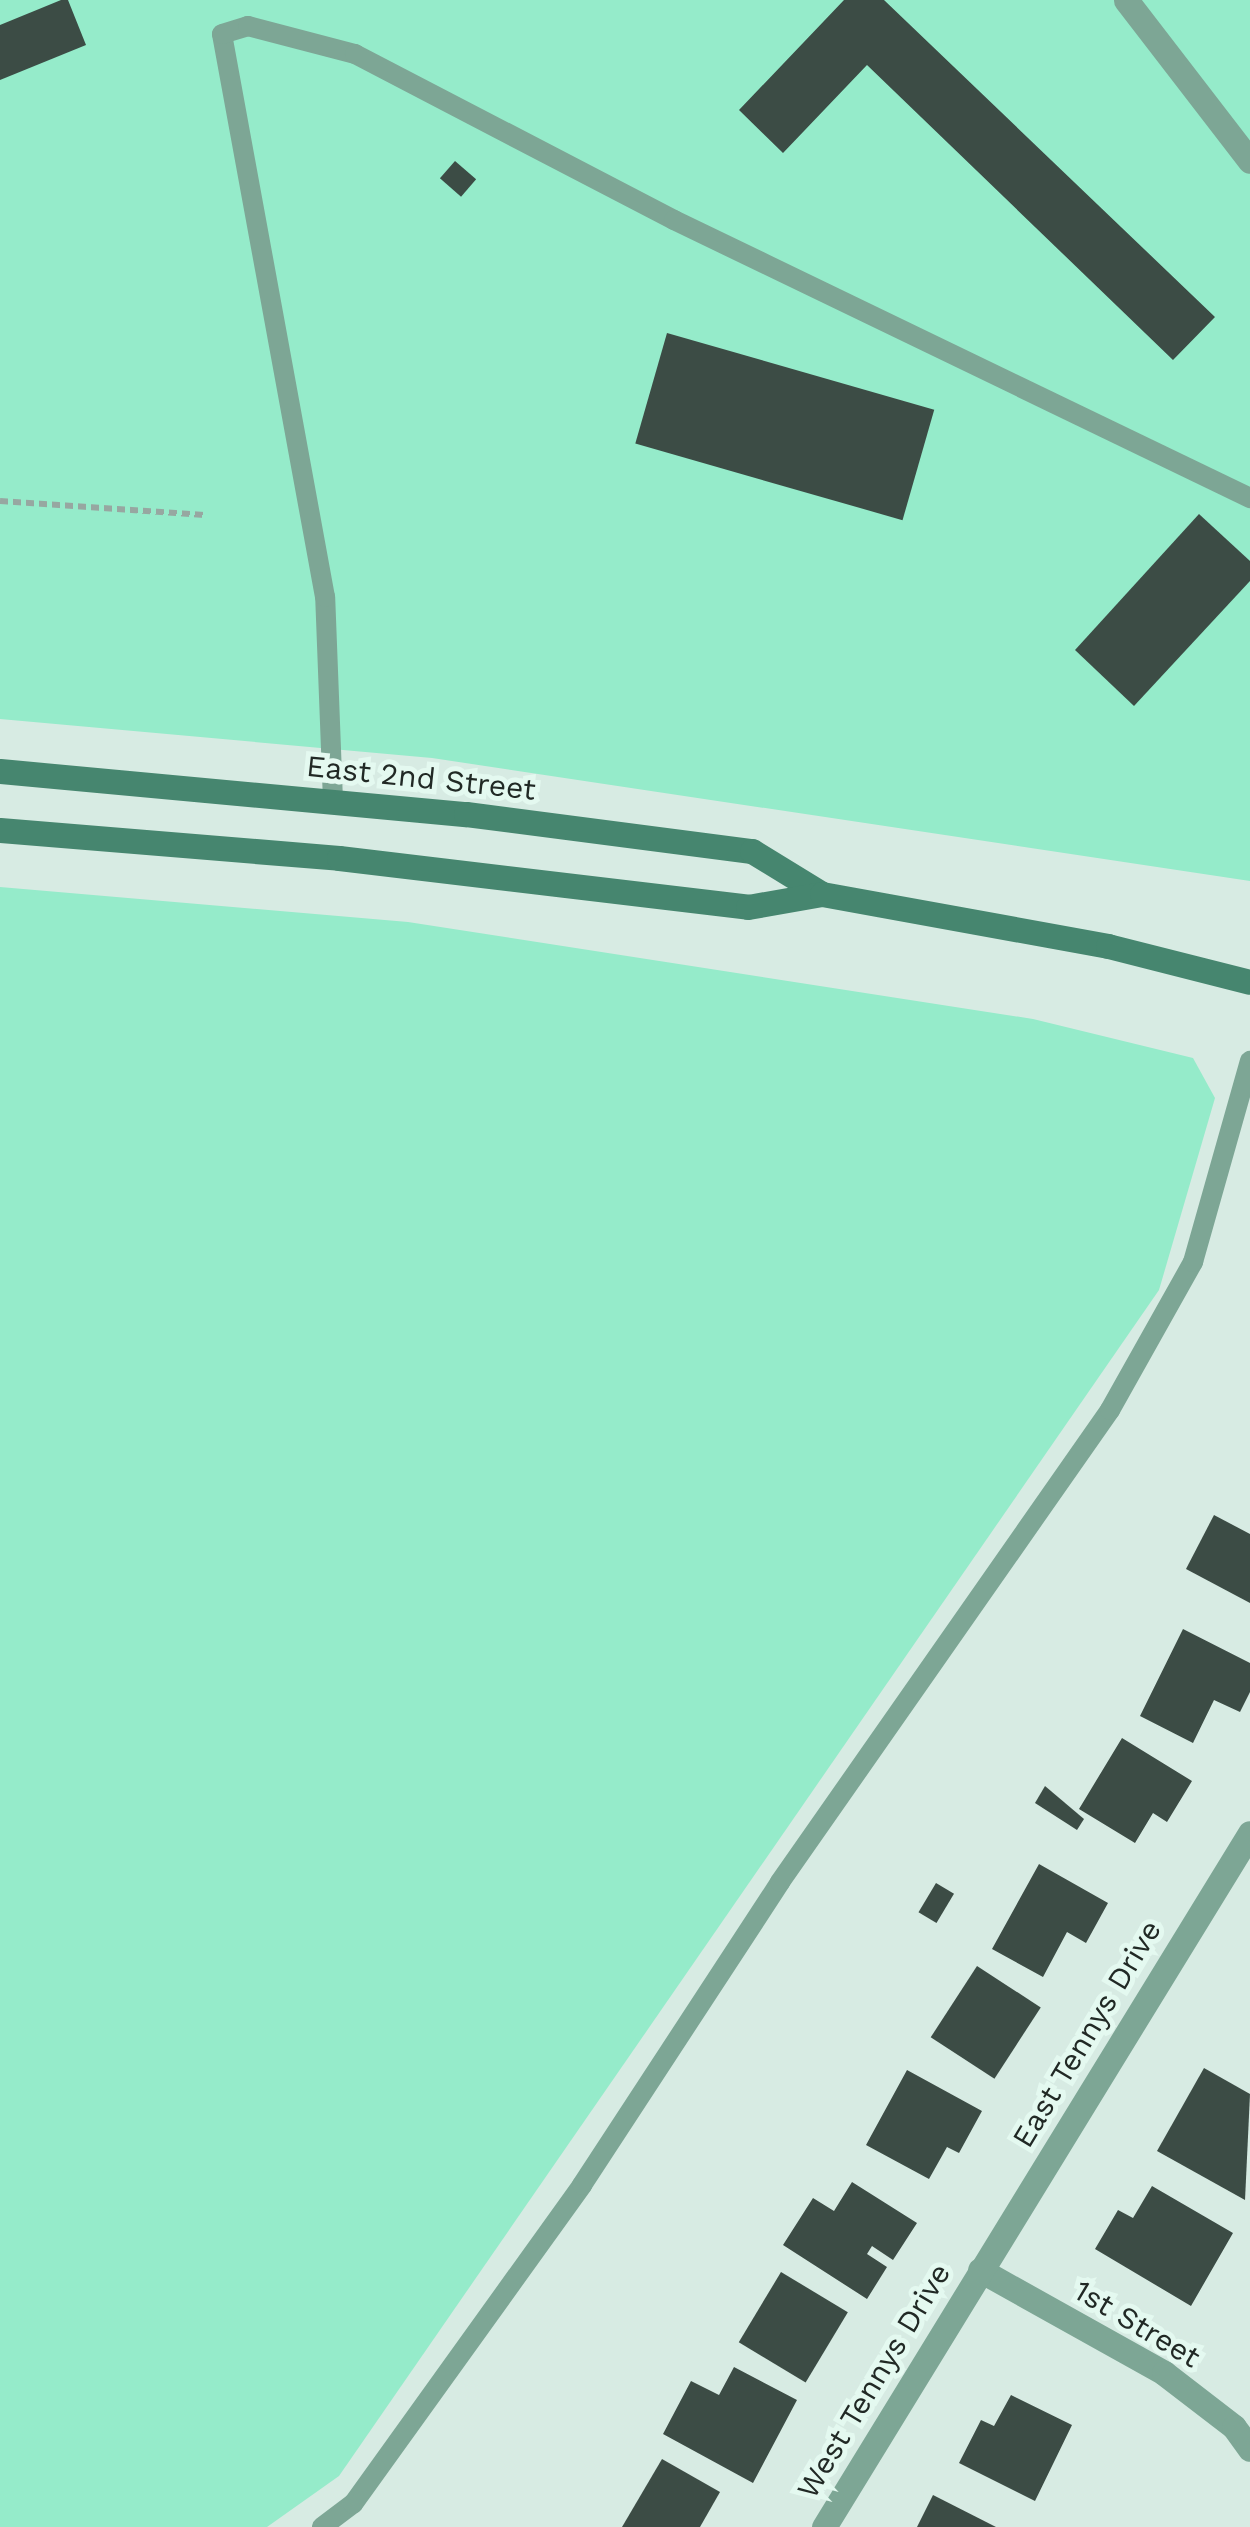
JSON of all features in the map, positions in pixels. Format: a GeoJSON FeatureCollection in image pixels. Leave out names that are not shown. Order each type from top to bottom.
{"type":"FeatureCollection","features":[{"type":"Feature","properties":{"kind":"main road","name":"East 2nd Street"},"geometry":{"type":"LineString","coordinates":[[0,771],[333,800],[752,852],[822,894],[1108,946],[1250,982]]}},
{"type":"Feature","properties":{"kind":"main road","name":"East 2nd Street"},"geometry":{"type":"LineString","coordinates":[[0,830],[339,858],[748,908],[822,894]]}},
{"type":"Feature","properties":{"kind":"street"},"geometry":{"type":"LineString","coordinates":[[1126,0],[1250,161]]}},
{"type":"Feature","properties":{"kind":"street","name":"East Tennys Drive"},"geometry":{"type":"LineString","coordinates":[[980,2270],[1250,1833]]}},
{"type":"Feature","properties":{"kind":"street","name":"1st Street"},"geometry":{"type":"LineString","coordinates":[[980,2270],[1164,2373],[1234,2427],[1250,2448]]}},
{"type":"Feature","properties":{"kind":"street","name":"West Tennys Drive"},"geometry":{"type":"LineString","coordinates":[[824,2527],[980,2270]]}},
{"type":"Feature","properties":{"kind":"lane"},"geometry":{"type":"LineString","coordinates":[[333,800],[325,596],[222,34],[248,26],[354,54],[674,220],[1250,498]]}},
{"type":"Feature","properties":{"kind":"lane"},"geometry":{"type":"LineString","coordinates":[[322,2527],[353,2504],[582,2185],[780,1882],[1110,1410],[1193,1262],[1250,1061]]}},
{"type":"Feature","properties":{"kind":"path"},"geometry":{"type":"LineString","coordinates":[[0,501],[205,515]]}},
{"type":"Feature","properties":{"kind":"green space"},"geometry":{"type":"Polygon","coordinates":[[[0,0],[1250,0],[1250,881],[432,758],[0,719],[0,0]]]}},
{"type":"Feature","properties":{"kind":"green space"},"geometry":{"type":"Polygon","coordinates":[[[0,887],[408,922],[1033,1019],[1193,1058],[1215,1098],[1159,1290],[339,2476],[267,2527],[0,2527],[0,887]]]}},
{"type":"Feature","properties":{"kind":"building"},"geometry":{"type":"Polygon","coordinates":[[[68,0],[86,45],[0,80],[0,25],[68,0]]]}},
{"type":"Feature","properties":{"kind":"building"},"geometry":{"type":"Polygon","coordinates":[[[844,0],[884,0],[1215,317],[1173,360],[867,65],[783,153],[739,110],[844,0]]]}},
{"type":"Feature","properties":{"kind":"building"},"geometry":{"type":"Polygon","coordinates":[[[455,161],[476,179],[461,197],[440,178],[455,161]]]}},
{"type":"Feature","properties":{"kind":"building"},"geometry":{"type":"Polygon","coordinates":[[[667,333],[934,410],[903,520],[635,444],[667,333]]]}},
{"type":"Feature","properties":{"kind":"building"},"geometry":{"type":"Polygon","coordinates":[[[1199,514],[1250,561],[1250,581],[1134,706],[1075,650],[1199,514]]]}},
{"type":"Feature","properties":{"kind":"building"},"geometry":{"type":"Polygon","coordinates":[[[1214,1515],[1250,1534],[1250,1603],[1186,1569],[1214,1515]]]}},
{"type":"Feature","properties":{"kind":"building"},"geometry":{"type":"Polygon","coordinates":[[[1183,1629],[1250,1663],[1250,1692],[1240,1712],[1214,1700],[1193,1743],[1140,1716],[1183,1629]]]}},
{"type":"Feature","properties":{"kind":"building"},"geometry":{"type":"Polygon","coordinates":[[[1122,1738],[1192,1781],[1167,1822],[1153,1813],[1135,1843],[1079,1809],[1122,1738]]]}},
{"type":"Feature","properties":{"kind":"building"},"geometry":{"type":"Polygon","coordinates":[[[1045,1786],[1084,1819],[1077,1830],[1035,1803],[1045,1786]]]}},
{"type":"Feature","properties":{"kind":"building"},"geometry":{"type":"Polygon","coordinates":[[[1039,1864],[1108,1903],[1086,1943],[1067,1932],[1043,1977],[992,1949],[1039,1864]]]}},
{"type":"Feature","properties":{"kind":"building"},"geometry":{"type":"Polygon","coordinates":[[[936,1883],[954,1894],[936,1923],[918,1912],[936,1883]]]}},
{"type":"Feature","properties":{"kind":"building"},"geometry":{"type":"Polygon","coordinates":[[[977,1966],[1041,2007],[994,2079],[931,2037],[977,1966]]]}},
{"type":"Feature","properties":{"kind":"building"},"geometry":{"type":"Polygon","coordinates":[[[1204,2068],[1250,2094],[1245,2200],[1157,2151],[1204,2068]]]}},
{"type":"Feature","properties":{"kind":"building"},"geometry":{"type":"Polygon","coordinates":[[[907,2070],[982,2111],[959,2153],[947,2147],[929,2179],[866,2145],[907,2070]]]}},
{"type":"Feature","properties":{"kind":"building"},"geometry":{"type":"Polygon","coordinates":[[[852,2182],[917,2223],[893,2260],[872,2246],[867,2254],[887,2267],[867,2299],[783,2245],[813,2198],[834,2211],[852,2182]]]}},
{"type":"Feature","properties":{"kind":"building"},"geometry":{"type":"Polygon","coordinates":[[[1152,2186],[1233,2233],[1191,2306],[1095,2249],[1118,2210],[1133,2218],[1152,2186]]]}},
{"type":"Feature","properties":{"kind":"building"},"geometry":{"type":"Polygon","coordinates":[[[781,2272],[848,2312],[806,2382],[739,2342],[781,2272]]]}},
{"type":"Feature","properties":{"kind":"building"},"geometry":{"type":"Polygon","coordinates":[[[734,2367],[797,2400],[753,2483],[663,2434],[691,2381],[719,2395],[734,2367]]]}},
{"type":"Feature","properties":{"kind":"building"},"geometry":{"type":"Polygon","coordinates":[[[1011,2395],[1072,2425],[1035,2501],[959,2463],[981,2420],[994,2426],[1011,2395]]]}},
{"type":"Feature","properties":{"kind":"building"},"geometry":{"type":"Polygon","coordinates":[[[662,2459],[720,2492],[700,2527],[622,2527],[662,2459]]]}},
{"type":"Feature","properties":{"kind":"building"},"geometry":{"type":"Polygon","coordinates":[[[933,2495],[996,2527],[917,2527],[933,2495]]]}}]}
